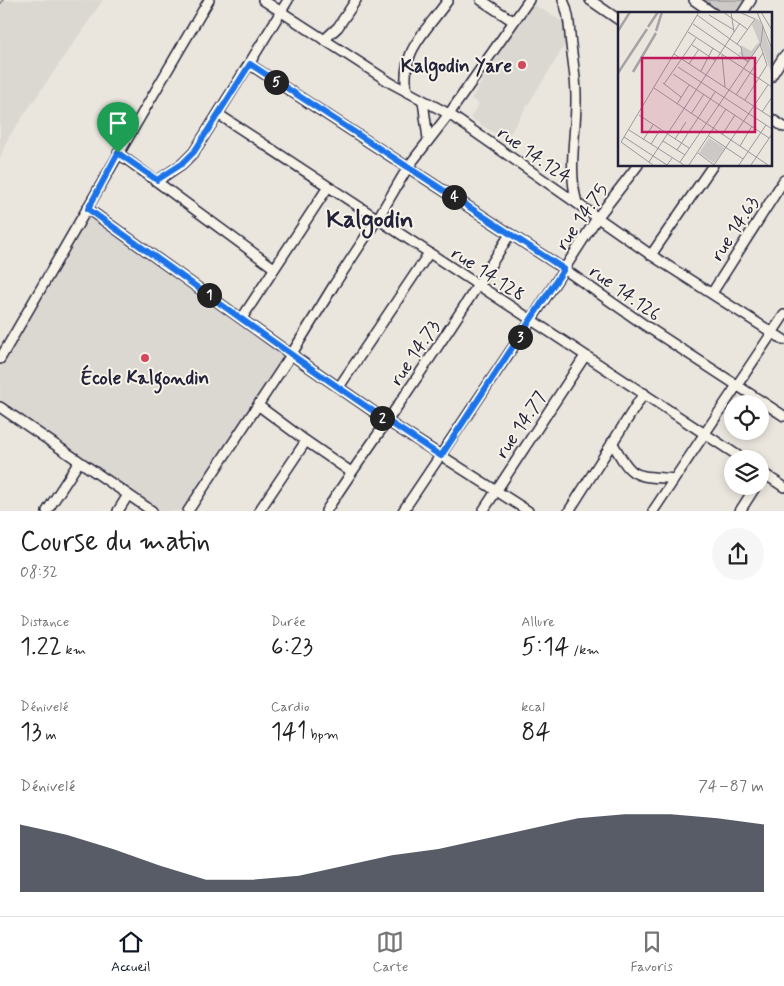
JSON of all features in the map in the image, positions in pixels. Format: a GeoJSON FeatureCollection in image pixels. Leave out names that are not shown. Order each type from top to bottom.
{"type":"FeatureCollection","features":[{"type":"Feature","properties":{"kind":"street"},"geometry":{"type":"LineString","coordinates":[[0,359],[88,209],[118,153],[209,0]]}},
{"type":"Feature","properties":{"kind":"street","name":"rue 14.124"},"geometry":{"type":"LineString","coordinates":[[263,0],[407,92],[449,114],[651,256],[784,340]]}},
{"type":"Feature","properties":{"kind":"street"},"geometry":{"type":"LineString","coordinates":[[157,180],[188,158],[250,64],[288,0]]}},
{"type":"Feature","properties":{"kind":"street"},"geometry":{"type":"LineString","coordinates":[[324,40],[338,27],[356,0]]}},
{"type":"Feature","properties":{"kind":"street"},"geometry":{"type":"LineString","coordinates":[[407,92],[405,73],[413,47],[448,0]]}},
{"type":"Feature","properties":{"kind":"street"},"geometry":{"type":"LineString","coordinates":[[481,0],[514,21]]}},
{"type":"Feature","properties":{"kind":"street"},"geometry":{"type":"LineString","coordinates":[[188,511],[292,355],[408,167],[449,114],[529,0]]}},
{"type":"Feature","properties":{"kind":"street"},"geometry":{"type":"LineString","coordinates":[[563,0],[568,12],[576,82],[572,168],[573,190],[577,203]]}},
{"type":"Feature","properties":{"kind":"street"},"geometry":{"type":"LineString","coordinates":[[590,0],[618,19]]}},
{"type":"Feature","properties":{"kind":"street"},"geometry":{"type":"LineString","coordinates":[[743,12],[751,0]]}},
{"type":"Feature","properties":{"kind":"street"},"geometry":{"type":"LineString","coordinates":[[696,1],[711,12]]}},
{"type":"Feature","properties":{"kind":"street"},"geometry":{"type":"LineString","coordinates":[[772,75],[784,56]]}},
{"type":"Feature","properties":{"kind":"street","name":"rue 14.126"},"geometry":{"type":"LineString","coordinates":[[250,64],[564,269],[646,326],[784,416]]}},
{"type":"Feature","properties":{"kind":"street"},"geometry":{"type":"LineString","coordinates":[[423,101],[428,139]]}},
{"type":"Feature","properties":{"kind":"street","name":"rue 14.128"},"geometry":{"type":"LineString","coordinates":[[218,114],[730,450]]}},
{"type":"Feature","properties":{"kind":"street"},"geometry":{"type":"LineString","coordinates":[[772,119],[784,127]]}},
{"type":"Feature","properties":{"kind":"street"},"geometry":{"type":"LineString","coordinates":[[118,153],[274,268]]}},
{"type":"Feature","properties":{"kind":"street","name":"rue 14.75"},"geometry":{"type":"LineString","coordinates":[[404,511],[532,320],[597,218],[637,166]]}},
{"type":"Feature","properties":{"kind":"street"},"geometry":{"type":"LineString","coordinates":[[651,256],[712,166]]}},
{"type":"Feature","properties":{"kind":"street","name":"rue 14.63"},"geometry":{"type":"LineString","coordinates":[[712,293],[784,180]]}},
{"type":"Feature","properties":{"kind":"street"},"geometry":{"type":"LineString","coordinates":[[242,318],[328,187]]}},
{"type":"Feature","properties":{"kind":"street"},"geometry":{"type":"LineString","coordinates":[[88,209],[387,421],[528,511]]}},
{"type":"Feature","properties":{"kind":"street","name":"rue 14.73"},"geometry":{"type":"LineString","coordinates":[[326,511],[478,285],[510,234]]}},
{"type":"Feature","properties":{"kind":"street"},"geometry":{"type":"LineString","coordinates":[[339,388],[428,252]]}},
{"type":"Feature","properties":{"kind":"street"},"geometry":{"type":"LineString","coordinates":[[653,511],[736,384],[784,315]]}},
{"type":"Feature","properties":{"kind":"street","name":"rue 14.77"},"geometry":{"type":"LineString","coordinates":[[482,511],[585,356]]}},
{"type":"Feature","properties":{"kind":"street"},"geometry":{"type":"LineString","coordinates":[[568,511],[644,393]]}},
{"type":"Feature","properties":{"kind":"street"},"geometry":{"type":"LineString","coordinates":[[259,406],[306,442],[351,472]]}},
{"type":"Feature","properties":{"kind":"street"},"geometry":{"type":"LineString","coordinates":[[0,407],[152,511]]}},
{"type":"Feature","properties":{"kind":"street"},"geometry":{"type":"LineString","coordinates":[[259,511],[306,442]]}},
{"type":"Feature","properties":{"kind":"street"},"geometry":{"type":"LineString","coordinates":[[612,442],[623,462],[633,474],[674,479]]}},
{"type":"Feature","properties":{"kind":"street"},"geometry":{"type":"LineString","coordinates":[[47,511],[79,462]]}},
{"type":"Feature","properties":{"kind":"street"},"geometry":{"type":"LineString","coordinates":[[769,479],[784,487]]}},
{"type":"Feature","properties":{"kind":"street"},"geometry":{"type":"LineString","coordinates":[[118,511],[128,495]]}},
{"type":"Feature","properties":{"kind":"street"},"geometry":{"type":"LineString","coordinates":[[740,511],[750,495]]}},
{"type":"Feature","properties":{"kind":"shaded area"},"geometry":{"type":"Polygon","coordinates":[[[0,0],[103,0],[9,137],[0,159],[0,0]]]}},
{"type":"Feature","properties":{"kind":"shaded area"},"geometry":{"type":"Polygon","coordinates":[[[695,0],[751,0],[743,12],[713,12],[695,0]]]}},
{"type":"Feature","properties":{"kind":"shaded area","name":"Kalgodin Yare"},"geometry":{"type":"Polygon","coordinates":[[[531,3],[575,29],[506,140],[470,118],[479,104],[471,99],[531,3]]]}},
{"type":"Feature","properties":{"kind":"shaded area","name":"École Kalgondin"},"geometry":{"type":"Polygon","coordinates":[[[88,210],[290,354],[186,511],[153,511],[0,406],[0,362],[88,210]]]}},
{"type":"Feature","properties":{"kind":"waterway"},"geometry":{"type":"LineString","coordinates":[[0,4],[3,0]]}},
{"type":"Feature","properties":{"kind":"place","name":"Kalgodin Yare"},"geometry":{"type":"Point","coordinates":[522,65]}},
{"type":"Feature","properties":{"kind":"place","name":"École Kalgondin"},"geometry":{"type":"Point","coordinates":[145,358]}},
{"type":"Feature","properties":{"kind":"district","name":"Kalgodin"},"geometry":{"type":"Point","coordinates":[370,219]}},
{"type":"Feature","properties":{"kind":"route"},"geometry":{"type":"LineString","coordinates":[[250,64],[564,269],[441,456],[289,353],[88,209],[118,153],[157,180],[182,164],[194,152],[250,64]]}}]}
